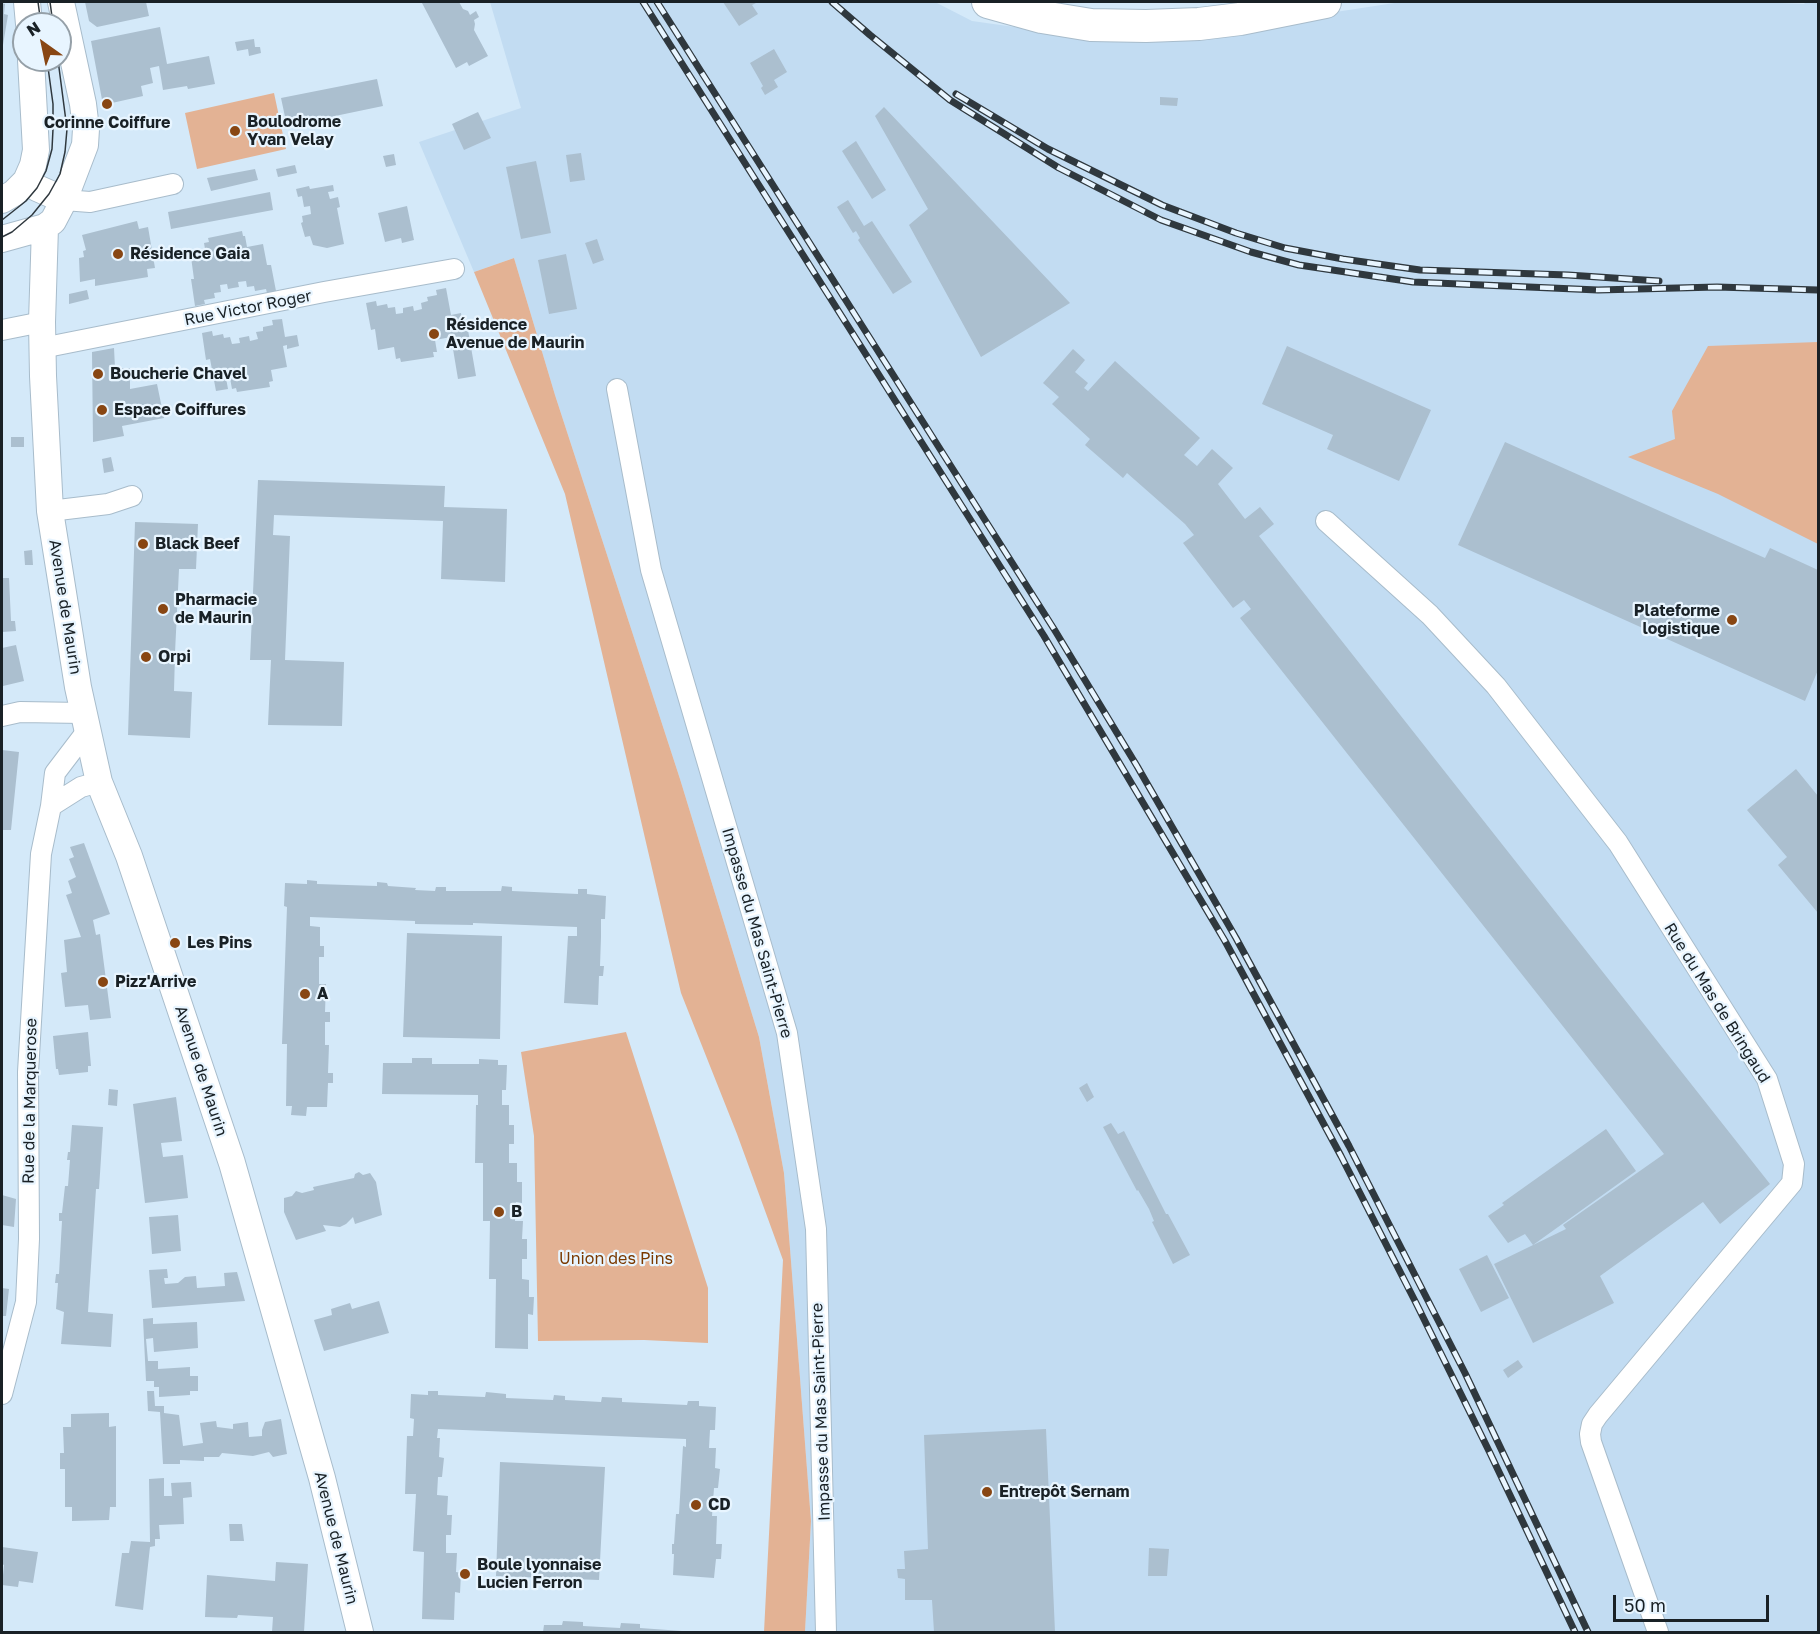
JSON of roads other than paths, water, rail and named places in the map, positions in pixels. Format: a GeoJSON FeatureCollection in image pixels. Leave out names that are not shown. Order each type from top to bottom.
{"type":"FeatureCollection","features":[{"type":"Feature","properties":{"kind":"main road"},"geometry":{"type":"LineString","coordinates":[[988,2],[1042,17],[1091,25],[1146,26],[1199,24],[1240,19],[1325,2]]}},
{"type":"Feature","properties":{"kind":"street"},"geometry":{"type":"LineString","coordinates":[[2,239],[45,227],[53,221],[64,201],[85,145],[83,104],[61,2]]}},
{"type":"Feature","properties":{"kind":"street"},"geometry":{"type":"LineString","coordinates":[[32,72],[36,150],[33,165],[14,191],[49,195],[64,201],[90,202],[173,184]]}},
{"type":"Feature","properties":{"kind":"street","name":"Avenue de Maurin"},"geometry":{"type":"LineString","coordinates":[[45,227],[42,348],[50,511],[85,722],[99,782],[129,856],[232,1163],[322,1478],[360,1632]]}},
{"type":"Feature","properties":{"kind":"street","name":"Rue Victor Roger"},"geometry":{"type":"LineString","coordinates":[[42,348],[324,292],[454,269]]}},
{"type":"Feature","properties":{"kind":"street"},"geometry":{"type":"LineString","coordinates":[[2,330],[42,322]]}},
{"type":"Feature","properties":{"kind":"street","name":"Impasse du Mas Saint-Pierre"},"geometry":{"type":"LineString","coordinates":[[617,389],[651,570],[787,1033],[816,1229],[826,1632]]}},
{"type":"Feature","properties":{"kind":"street"},"geometry":{"type":"LineString","coordinates":[[50,511],[108,504],[132,496]]}},
{"type":"Feature","properties":{"kind":"street","name":"Rue du Mas de Bringaud"},"geometry":{"type":"LineString","coordinates":[[1326,521],[1430,615],[1496,686],[1618,843],[1767,1078],[1794,1164],[1792,1183],[1592,1424],[1591,1442],[1658,1632]]}},
{"type":"Feature","properties":{"kind":"street"},"geometry":{"type":"LineString","coordinates":[[2,716],[20,712],[85,722]]}},
{"type":"Feature","properties":{"kind":"street","name":"Rue de la Marquerose"},"geometry":{"type":"LineString","coordinates":[[2,1394],[26,1302],[29,1239],[28,1072],[41,854],[55,773],[85,722]]}},
{"type":"Feature","properties":{"kind":"street"},"geometry":{"type":"LineString","coordinates":[[51,806],[81,787],[99,782]]}},
{"type":"Feature","properties":{"kind":"tram line"},"geometry":{"type":"LineString","coordinates":[[38,2],[39,12]]}},
{"type":"Feature","properties":{"kind":"tram line"},"geometry":{"type":"LineString","coordinates":[[50,2],[51,12]]}},
{"type":"Feature","properties":{"kind":"tram line"},"geometry":{"type":"LineString","coordinates":[[2,220],[26,201],[37,188],[46,171],[52,149],[53,129],[53,104],[49,72]]}},
{"type":"Feature","properties":{"kind":"tram line"},"geometry":{"type":"LineString","coordinates":[[2,237],[12,232],[32,215],[49,194],[60,174],[67,129],[60,72]]}},
{"type":"Feature","properties":{"kind":"railway"},"geometry":{"type":"LineString","coordinates":[[643,2],[1044,636],[1225,941],[1341,1156],[1416,1303],[1575,1632]]}},
{"type":"Feature","properties":{"kind":"railway"},"geometry":{"type":"LineString","coordinates":[[657,2],[1054,629],[1137,766],[1236,938],[1349,1146],[1465,1373],[1588,1632]]}},
{"type":"Feature","properties":{"kind":"railway"},"geometry":{"type":"LineString","coordinates":[[832,2],[950,100],[1059,168],[1161,220],[1251,252],[1299,265],[1413,282],[1598,290],[1717,287],[1818,290]]}},
{"type":"Feature","properties":{"kind":"railway"},"geometry":{"type":"LineString","coordinates":[[956,94],[1048,149],[1162,205],[1236,233],[1285,248],[1420,270],[1568,275],[1659,281]]}},
{"type":"Feature","properties":{"kind":"place","name":"Corinne Coiffure"},"geometry":{"type":"Point","coordinates":[107,104]}},
{"type":"Feature","properties":{"kind":"place","name":"Boulodrome Yvan Velay"},"geometry":{"type":"Point","coordinates":[235,131]}},
{"type":"Feature","properties":{"kind":"place","name":"Résidence Gaia"},"geometry":{"type":"Point","coordinates":[118,254]}},
{"type":"Feature","properties":{"kind":"place","name":"Résidence Avenue de Maurin"},"geometry":{"type":"Point","coordinates":[434,334]}},
{"type":"Feature","properties":{"kind":"place","name":"Boucherie Chavel"},"geometry":{"type":"Point","coordinates":[98,374]}},
{"type":"Feature","properties":{"kind":"place","name":"Espace Coiffures"},"geometry":{"type":"Point","coordinates":[102,410]}},
{"type":"Feature","properties":{"kind":"place","name":"Black Beef"},"geometry":{"type":"Point","coordinates":[143,544]}},
{"type":"Feature","properties":{"kind":"place","name":"Pharmacie de Maurin"},"geometry":{"type":"Point","coordinates":[163,609]}},
{"type":"Feature","properties":{"kind":"place","name":"Plateforme logistique"},"geometry":{"type":"Point","coordinates":[1732,620]}},
{"type":"Feature","properties":{"kind":"place","name":"Orpi"},"geometry":{"type":"Point","coordinates":[146,657]}},
{"type":"Feature","properties":{"kind":"place","name":"Les Pins"},"geometry":{"type":"Point","coordinates":[175,943]}},
{"type":"Feature","properties":{"kind":"place","name":"Pizz'Arrive"},"geometry":{"type":"Point","coordinates":[103,982]}},
{"type":"Feature","properties":{"kind":"place","name":"A"},"geometry":{"type":"Point","coordinates":[305,994]}},
{"type":"Feature","properties":{"kind":"place","name":"B"},"geometry":{"type":"Point","coordinates":[499,1212]}},
{"type":"Feature","properties":{"kind":"place","name":"Entrepôt Sernam"},"geometry":{"type":"Point","coordinates":[987,1492]}},
{"type":"Feature","properties":{"kind":"place","name":"CD"},"geometry":{"type":"Point","coordinates":[696,1505]}},
{"type":"Feature","properties":{"kind":"place","name":"Boule lyonnaise Lucien Ferron"},"geometry":{"type":"Point","coordinates":[465,1574]}},
{"type":"Feature","properties":{"kind":"park label","name":"Union des Pins"},"geometry":{"type":"Point","coordinates":[616,1259]}}]}
